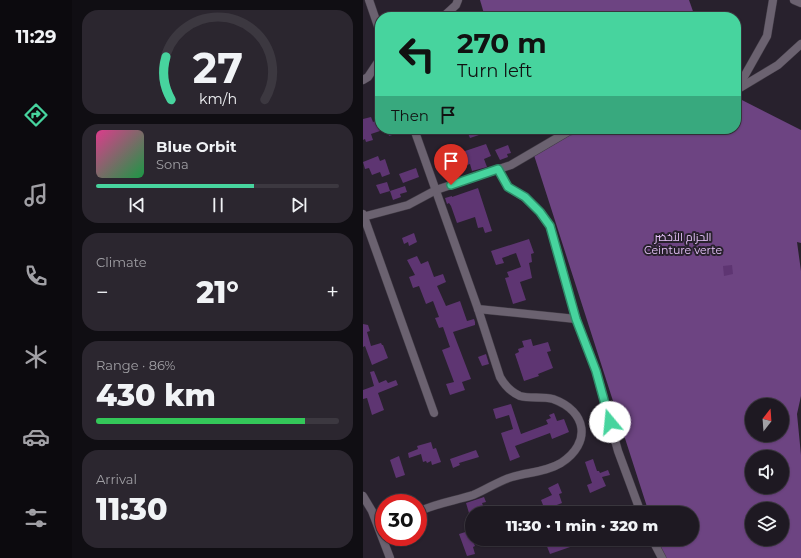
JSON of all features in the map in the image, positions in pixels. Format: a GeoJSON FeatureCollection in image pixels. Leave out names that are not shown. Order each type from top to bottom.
{"type":"FeatureCollection","features":[{"type":"Feature","properties":{"kind":"street"},"geometry":{"type":"LineString","coordinates":[[369,0],[375,17]]}},
{"type":"Feature","properties":{"kind":"street"},"geometry":{"type":"LineString","coordinates":[[448,12],[456,5],[458,0]]}},
{"type":"Feature","properties":{"kind":"street"},"geometry":{"type":"LineString","coordinates":[[741,82],[767,36],[773,0]]}},
{"type":"Feature","properties":{"kind":"street"},"geometry":{"type":"LineString","coordinates":[[794,0],[801,3]]}},
{"type":"Feature","properties":{"kind":"street"},"geometry":{"type":"LineString","coordinates":[[741,88],[778,65],[801,44]]}},
{"type":"Feature","properties":{"kind":"street"},"geometry":{"type":"LineString","coordinates":[[363,80],[368,77],[375,66]]}},
{"type":"Feature","properties":{"kind":"street"},"geometry":{"type":"LineString","coordinates":[[417,134],[478,309],[500,378],[506,387],[520,396],[550,399],[568,408],[580,422],[582,429],[581,441],[570,456],[554,466],[541,472],[504,480],[476,493],[427,508]]}},
{"type":"Feature","properties":{"kind":"street"},"geometry":{"type":"LineString","coordinates":[[434,413],[363,216],[408,205],[436,190],[511,165],[564,134]]}},
{"type":"Feature","properties":{"kind":"street"},"geometry":{"type":"LineString","coordinates":[[498,169],[508,187],[525,197],[540,212],[550,226],[576,319],[596,371],[618,451],[638,506]]}},
{"type":"Feature","properties":{"kind":"street"},"geometry":{"type":"LineString","coordinates":[[478,309],[576,319]]}},
{"type":"Feature","properties":{"kind":"street"},"geometry":{"type":"LineString","coordinates":[[363,496],[375,517]]}},
{"type":"Feature","properties":{"kind":"street"},"geometry":{"type":"LineString","coordinates":[[387,546],[390,558]]}},
{"type":"Feature","properties":{"kind":"street"},"geometry":{"type":"LineString","coordinates":[[656,546],[662,558]]}},
{"type":"Feature","properties":{"kind":"green space"},"geometry":{"type":"Polygon","coordinates":[[[480,0],[689,0],[693,12],[484,12],[480,0]]]}},
{"type":"Feature","properties":{"kind":"green space","name":"الحزام الأخضر Ceinture verte"},"geometry":{"type":"Polygon","coordinates":[[[741,100],[801,130],[801,243],[797,242],[801,271],[801,396],[797,414],[801,455],[801,558],[663,558],[659,546],[699,546],[699,506],[647,506],[532,149],[570,134],[741,134],[741,100]]]}},
{"type":"Feature","properties":{"kind":"building"},"geometry":{"type":"Polygon","coordinates":[[[371,117],[373,122],[375,121],[375,133],[371,134],[373,140],[366,142],[365,139],[363,140],[363,119],[371,117]]]}},
{"type":"Feature","properties":{"kind":"building"},"geometry":{"type":"Polygon","coordinates":[[[468,134],[482,134],[470,138],[468,134]]]}},
{"type":"Feature","properties":{"kind":"building"},"geometry":{"type":"Polygon","coordinates":[[[486,144],[491,156],[484,159],[487,167],[472,171],[470,164],[458,168],[461,174],[450,178],[440,151],[447,148],[450,156],[486,144]]]}},
{"type":"Feature","properties":{"kind":"building"},"geometry":{"type":"Polygon","coordinates":[[[508,145],[511,153],[507,154],[508,157],[500,160],[495,150],[508,145]]]}},
{"type":"Feature","properties":{"kind":"building"},"geometry":{"type":"Polygon","coordinates":[[[378,156],[380,161],[385,159],[390,174],[382,177],[380,172],[372,175],[369,168],[365,169],[363,162],[378,156]]]}},
{"type":"Feature","properties":{"kind":"building"},"geometry":{"type":"Polygon","coordinates":[[[416,168],[419,177],[403,183],[399,174],[416,168]]]}},
{"type":"Feature","properties":{"kind":"building"},"geometry":{"type":"Polygon","coordinates":[[[387,182],[390,191],[380,194],[376,185],[387,182]]]}},
{"type":"Feature","properties":{"kind":"building"},"geometry":{"type":"Polygon","coordinates":[[[405,186],[407,192],[400,194],[401,197],[393,200],[390,191],[405,186]]]}},
{"type":"Feature","properties":{"kind":"building"},"geometry":{"type":"Polygon","coordinates":[[[478,188],[492,231],[485,233],[483,227],[478,228],[475,217],[457,223],[451,206],[449,203],[447,204],[445,198],[478,188]]]}},
{"type":"Feature","properties":{"kind":"building"},"geometry":{"type":"Polygon","coordinates":[[[414,233],[417,242],[409,246],[408,242],[404,244],[402,238],[414,233]]]}},
{"type":"Feature","properties":{"kind":"building"},"geometry":{"type":"Polygon","coordinates":[[[529,239],[534,253],[531,254],[532,262],[529,263],[532,278],[520,282],[526,300],[513,304],[505,278],[509,277],[507,272],[521,267],[516,253],[502,258],[504,263],[496,265],[491,251],[529,239]]]}},
{"type":"Feature","properties":{"kind":"building"},"geometry":{"type":"Polygon","coordinates":[[[417,256],[421,264],[428,261],[434,277],[443,274],[446,282],[437,286],[446,306],[460,301],[467,321],[474,319],[475,322],[475,325],[453,332],[471,379],[462,382],[465,390],[450,395],[446,384],[454,382],[442,350],[450,347],[443,327],[439,328],[435,318],[439,317],[433,301],[426,304],[419,286],[413,288],[409,277],[415,275],[407,260],[417,256]]]}},
{"type":"Feature","properties":{"kind":"building"},"geometry":{"type":"Polygon","coordinates":[[[732,265],[733,274],[724,276],[723,266],[732,265]]]}},
{"type":"Feature","properties":{"kind":"building"},"geometry":{"type":"Polygon","coordinates":[[[363,324],[368,325],[370,331],[367,332],[371,346],[381,343],[388,358],[372,365],[365,346],[363,347],[363,324]]]}},
{"type":"Feature","properties":{"kind":"building"},"geometry":{"type":"Polygon","coordinates":[[[531,339],[533,346],[548,342],[551,351],[547,352],[553,368],[538,374],[539,376],[524,381],[515,354],[519,352],[518,349],[524,347],[522,341],[531,339]]]}},
{"type":"Feature","properties":{"kind":"building"},"geometry":{"type":"Polygon","coordinates":[[[486,354],[489,364],[482,366],[478,357],[486,354]]]}},
{"type":"Feature","properties":{"kind":"building"},"geometry":{"type":"Polygon","coordinates":[[[374,371],[379,383],[386,380],[388,383],[396,380],[398,385],[378,393],[384,410],[372,415],[367,398],[363,399],[363,390],[374,386],[370,372],[374,371]]]}},
{"type":"Feature","properties":{"kind":"building"},"geometry":{"type":"Polygon","coordinates":[[[511,404],[521,434],[548,424],[546,420],[551,418],[549,415],[554,413],[557,421],[564,419],[569,432],[552,439],[550,433],[515,446],[520,457],[510,461],[501,433],[513,429],[509,415],[496,419],[493,409],[511,404]]]}},
{"type":"Feature","properties":{"kind":"building"},"geometry":{"type":"Polygon","coordinates":[[[431,442],[433,449],[436,448],[441,462],[432,465],[431,461],[427,463],[426,461],[423,462],[421,454],[409,458],[408,453],[418,449],[417,446],[431,442]]]}},
{"type":"Feature","properties":{"kind":"building"},"geometry":{"type":"Polygon","coordinates":[[[476,450],[479,457],[459,463],[460,465],[453,468],[450,459],[476,450]]]}},
{"type":"Feature","properties":{"kind":"building"},"geometry":{"type":"Polygon","coordinates":[[[399,456],[405,475],[396,478],[390,460],[399,456]]]}},
{"type":"Feature","properties":{"kind":"building"},"geometry":{"type":"Polygon","coordinates":[[[593,459],[597,471],[600,473],[608,470],[610,475],[602,477],[606,486],[590,493],[587,485],[592,483],[585,462],[593,459]]]}},
{"type":"Feature","properties":{"kind":"building"},"geometry":{"type":"Polygon","coordinates":[[[558,483],[562,493],[559,494],[562,503],[554,506],[540,506],[543,505],[541,500],[552,495],[548,488],[558,483]]]}},
{"type":"Feature","properties":{"kind":"building"},"geometry":{"type":"Polygon","coordinates":[[[484,497],[486,502],[482,503],[483,506],[467,506],[466,503],[484,497]]]}},
{"type":"Feature","properties":{"kind":"building"},"geometry":{"type":"Polygon","coordinates":[[[465,532],[465,546],[475,546],[473,547],[475,554],[467,556],[459,534],[465,532]]]}},
{"type":"Feature","properties":{"kind":"building"},"geometry":{"type":"Polygon","coordinates":[[[547,546],[573,546],[550,554],[547,546]]]}},
{"type":"Feature","properties":{"kind":"route"},"geometry":{"type":"LineString","coordinates":[[451,185],[498,169],[508,187],[525,197],[540,212],[550,226],[576,319],[596,371],[601,394],[610,422]]}}]}
